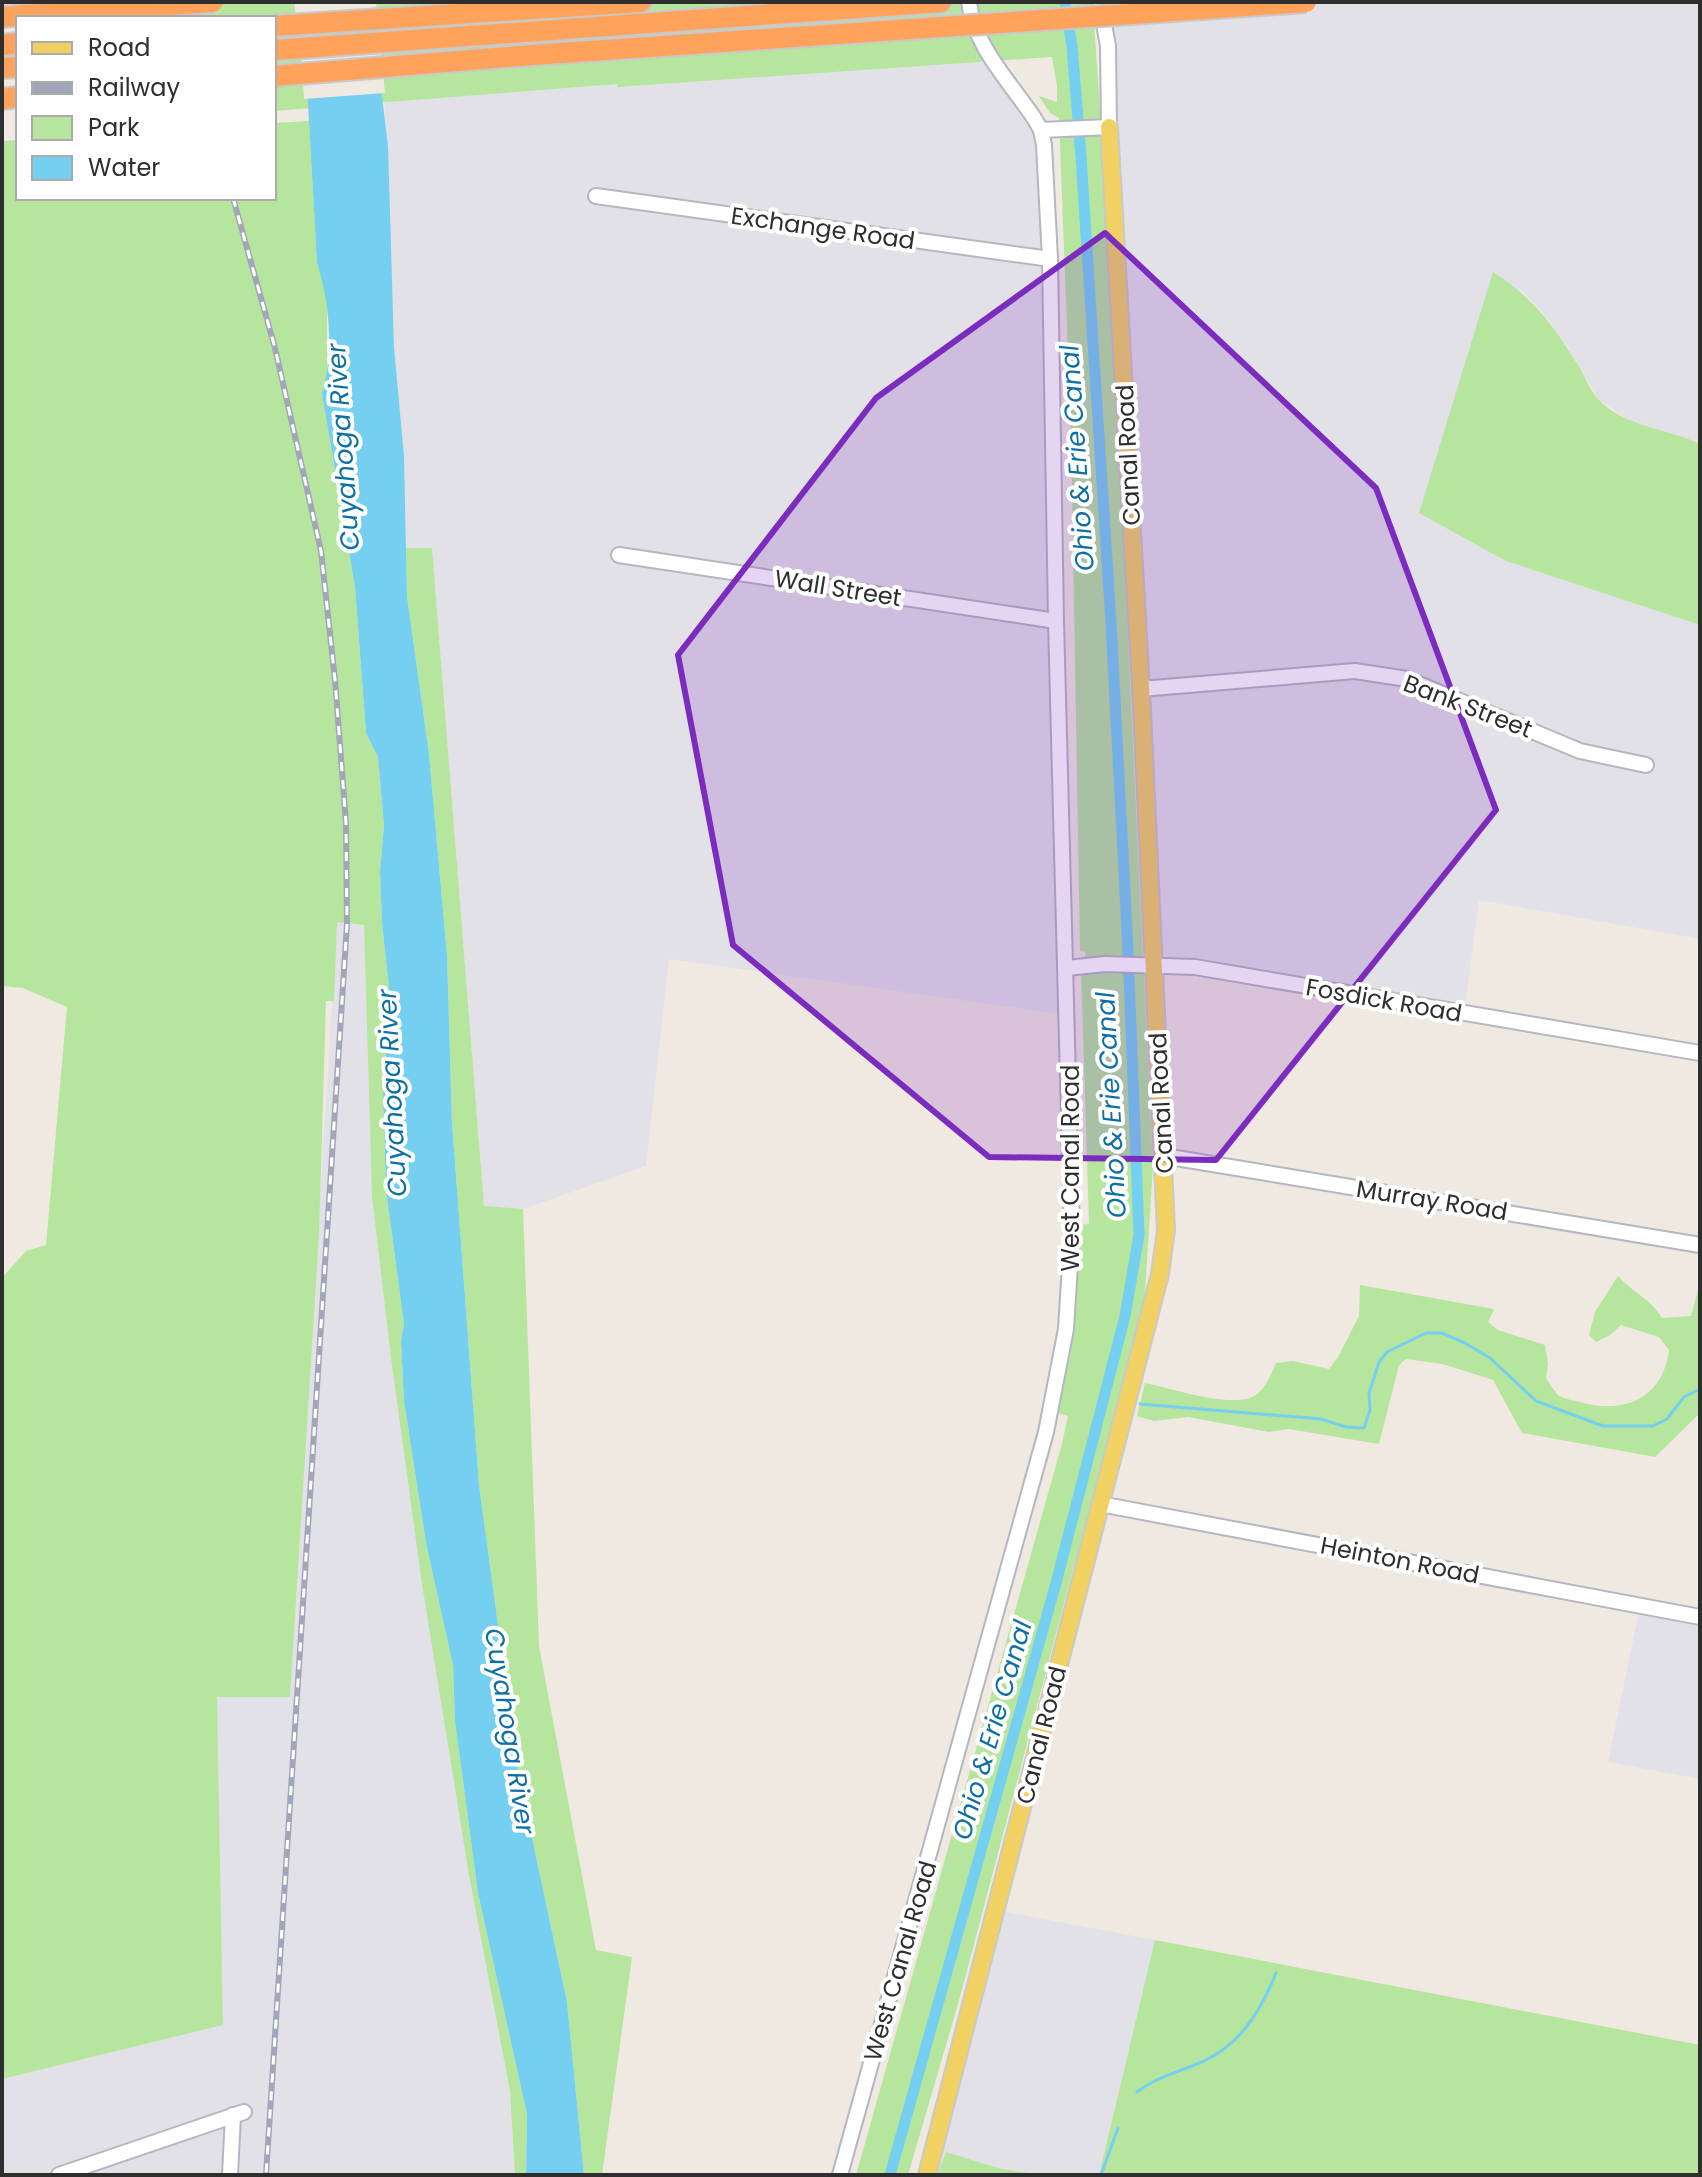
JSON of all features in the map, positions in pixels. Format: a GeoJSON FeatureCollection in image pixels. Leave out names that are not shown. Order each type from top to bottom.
{"type":"FeatureCollection","features":[{"type":"Feature","properties":{"kind":"highway"},"geometry":{"type":"LineString","coordinates":[[16,16],[213,2]]}},
{"type":"Feature","properties":{"kind":"highway"},"geometry":{"type":"LineString","coordinates":[[276,26],[641,2]]}},
{"type":"Feature","properties":{"kind":"highway"},"geometry":{"type":"LineString","coordinates":[[276,50],[941,2]]}},
{"type":"Feature","properties":{"kind":"highway"},"geometry":{"type":"LineString","coordinates":[[276,76],[564,52],[1306,2]]}},
{"type":"Feature","properties":{"kind":"main road","name":"Canal Road"},"geometry":{"type":"LineString","coordinates":[[927,2175],[1160,1274],[1166,1230],[1164,1156],[1145,964],[1141,689],[1109,127]]}},
{"type":"Feature","properties":{"kind":"street","name":"West Canal Road"},"geometry":{"type":"LineString","coordinates":[[840,2175],[1040,1456],[1066,1329],[1072,1250],[1050,259],[1045,158],[1041,130],[980,38],[969,2]]}},
{"type":"Feature","properties":{"kind":"street","name":"Canal Road"},"geometry":{"type":"LineString","coordinates":[[1100,2],[1108,46],[1109,127]]}},
{"type":"Feature","properties":{"kind":"street"},"geometry":{"type":"LineString","coordinates":[[1041,130],[1109,127]]}},
{"type":"Feature","properties":{"kind":"street","name":"Exchange Road"},"geometry":{"type":"LineString","coordinates":[[596,196],[1050,259]]}},
{"type":"Feature","properties":{"kind":"street","name":"Wall Street"},"geometry":{"type":"LineString","coordinates":[[619,555],[1056,621]]}},
{"type":"Feature","properties":{"kind":"street","name":"Bank Street"},"geometry":{"type":"LineString","coordinates":[[1141,689],[1355,671],[1407,679],[1580,751],[1646,765]]}},
{"type":"Feature","properties":{"kind":"street","name":"Fosdick Road"},"geometry":{"type":"LineString","coordinates":[[1067,968],[1105,964],[1195,967],[1700,1053]]}},
{"type":"Feature","properties":{"kind":"street","name":"Murray Road"},"geometry":{"type":"LineString","coordinates":[[1164,1156],[1700,1245]]}},
{"type":"Feature","properties":{"kind":"street","name":"Heinton Road"},"geometry":{"type":"LineString","coordinates":[[1100,1504],[1700,1617]]}},
{"type":"Feature","properties":{"kind":"street"},"geometry":{"type":"LineString","coordinates":[[59,2175],[238,2114],[230,2175]]}},
{"type":"Feature","properties":{"kind":"highlighted area"},"geometry":{"type":"Polygon","coordinates":[[[1105,233],[1376,488],[1496,810],[1216,1160],[989,1157],[733,945],[678,655],[876,398],[1105,233]]]}},
{"type":"Feature","properties":{"kind":"shaded area"},"geometry":{"type":"Polygon","coordinates":[[[1308,2],[1700,2],[1700,443],[1629,420],[1599,400],[1566,344],[1544,314],[1519,288],[1506,561],[1700,625],[1700,939],[1479,900],[1464,1013],[1153,964],[1104,16],[1308,2]]]}},
{"type":"Feature","properties":{"kind":"shaded area"},"geometry":{"type":"Polygon","coordinates":[[[974,28],[1041,130],[1068,1015],[669,959],[646,1166],[523,1209],[484,1207],[432,549],[406,548],[404,456],[394,347],[383,66],[974,28]]]}},
{"type":"Feature","properties":{"kind":"shaded area"},"geometry":{"type":"Polygon","coordinates":[[[337,921],[364,925],[372,1197],[391,1358],[510,2091],[515,2175],[2,2175],[2,2079],[223,2025],[217,1696],[290,1697],[337,921]]]}},
{"type":"Feature","properties":{"kind":"shaded area"},"geometry":{"type":"Polygon","coordinates":[[[1640,1606],[1700,1617],[1700,1779],[1608,1762],[1640,1606]]]}},
{"type":"Feature","properties":{"kind":"shaded area"},"geometry":{"type":"Polygon","coordinates":[[[996,1910],[1155,1940],[1099,2175],[927,2175],[996,1910]]]}},
{"type":"Feature","properties":{"kind":"green space"},"geometry":{"type":"Polygon","coordinates":[[[166,2],[1090,2],[1094,22],[1111,275],[1153,1167],[1143,1323],[1074,1566],[960,1997],[908,2175],[856,2175],[1062,1444],[1068,1416],[1051,1411],[1063,1358],[1070,1359],[1079,1225],[1089,1224],[1081,971],[1086,952],[1080,951],[1071,431],[1059,118],[1050,113],[1039,96],[1057,102],[1052,57],[617,87],[617,84],[276,111],[276,16],[172,16],[166,2]]]}},
{"type":"Feature","properties":{"kind":"green space"},"geometry":{"type":"Polygon","coordinates":[[[309,121],[317,263],[327,292],[327,376],[322,394],[355,587],[366,733],[378,756],[384,825],[380,872],[390,997],[383,1093],[386,1190],[404,1324],[401,1341],[404,1401],[426,1543],[453,1665],[455,1721],[478,1893],[527,2114],[526,2175],[515,2175],[510,2091],[469,1875],[422,1584],[391,1358],[372,1197],[364,925],[337,922],[334,1001],[326,1001],[319,1234],[290,1697],[217,1697],[223,2025],[2,2079],[2,1278],[26,1251],[46,1245],[67,1007],[23,988],[2,986],[2,141],[16,140],[16,200],[276,200],[276,123],[309,121]]]}},
{"type":"Feature","properties":{"kind":"green space"},"geometry":{"type":"Polygon","coordinates":[[[1493,272],[1519,291],[1550,323],[1595,395],[1608,408],[1633,421],[1700,444],[1700,625],[1506,561],[1419,513],[1493,272]]]}},
{"type":"Feature","properties":{"kind":"green space"},"geometry":{"type":"Polygon","coordinates":[[[406,548],[432,548],[484,1206],[523,1209],[539,1646],[596,1950],[632,1957],[602,2175],[584,2175],[567,2002],[518,1772],[479,1485],[452,1122],[447,955],[429,754],[407,596],[406,548]]]}},
{"type":"Feature","properties":{"kind":"green space"},"geometry":{"type":"Polygon","coordinates":[[[1618,1276],[1653,1306],[1662,1318],[1691,1316],[1700,1283],[1700,1413],[1655,1457],[1522,1433],[1493,1380],[1443,1364],[1406,1359],[1399,1365],[1379,1444],[1289,1429],[1269,1432],[1188,1417],[1154,1421],[1137,1416],[1145,1383],[1233,1400],[1246,1399],[1260,1392],[1276,1363],[1293,1361],[1329,1369],[1359,1316],[1360,1285],[1494,1309],[1488,1322],[1498,1330],[1545,1345],[1548,1363],[1546,1378],[1559,1396],[1596,1405],[1626,1404],[1650,1391],[1659,1380],[1669,1350],[1659,1337],[1621,1325],[1596,1342],[1589,1335],[1595,1312],[1618,1276]]]}},
{"type":"Feature","properties":{"kind":"green space"},"geometry":{"type":"Polygon","coordinates":[[[1155,1940],[1700,2045],[1700,2175],[1099,2175],[1155,1940]]]}},
{"type":"Feature","properties":{"kind":"green space"},"geometry":{"type":"Polygon","coordinates":[[[946,2152],[1001,2169],[1043,2175],[937,2175],[946,2152]]]}},
{"type":"Feature","properties":{"kind":"water","name":"Cuyahoga River"},"geometry":{"type":"Polygon","coordinates":[[[376,47],[388,146],[394,347],[404,456],[407,596],[429,754],[447,955],[452,1122],[479,1485],[518,1772],[567,2002],[584,2175],[526,2175],[527,2114],[478,1893],[455,1721],[453,1665],[426,1543],[404,1401],[401,1341],[404,1324],[386,1190],[383,1093],[390,997],[380,872],[384,825],[378,757],[366,733],[355,587],[322,394],[328,362],[329,328],[317,263],[305,51],[376,47]]]}},
{"type":"Feature","properties":{"kind":"pier"},"geometry":{"type":"Polygon","coordinates":[[[294,2],[376,2],[385,93],[304,99],[294,2]]]}},
{"type":"Feature","properties":{"kind":"waterway","name":"Ohio & Erie Canal"},"geometry":{"type":"LineString","coordinates":[[890,2175],[1056,1583],[1125,1316],[1139,1235],[1111,622],[1081,157],[1072,46],[1065,2]]}},
{"type":"Feature","properties":{"kind":"waterway"},"geometry":{"type":"LineString","coordinates":[[1140,1404],[1321,1419],[1346,1427],[1364,1428],[1370,1410],[1369,1393],[1379,1362],[1387,1352],[1426,1333],[1442,1333],[1465,1343],[1490,1358],[1536,1401],[1603,1426],[1653,1426],[1667,1419],[1684,1397],[1700,1389]]}},
{"type":"Feature","properties":{"kind":"waterway"},"geometry":{"type":"LineString","coordinates":[[1137,2092],[1157,2080],[1208,2059],[1234,2041],[1254,2017],[1276,1973]]}},
{"type":"Feature","properties":{"kind":"waterway"},"geometry":{"type":"LineString","coordinates":[[1101,2175],[1118,2128]]}},
{"type":"Feature","properties":{"kind":"railway"},"geometry":{"type":"LineString","coordinates":[[159,2],[165,16]]}},
{"type":"Feature","properties":{"kind":"railway"},"geometry":{"type":"LineString","coordinates":[[234,200],[275,348],[321,551],[346,823],[347,924],[266,2175]]}}]}
